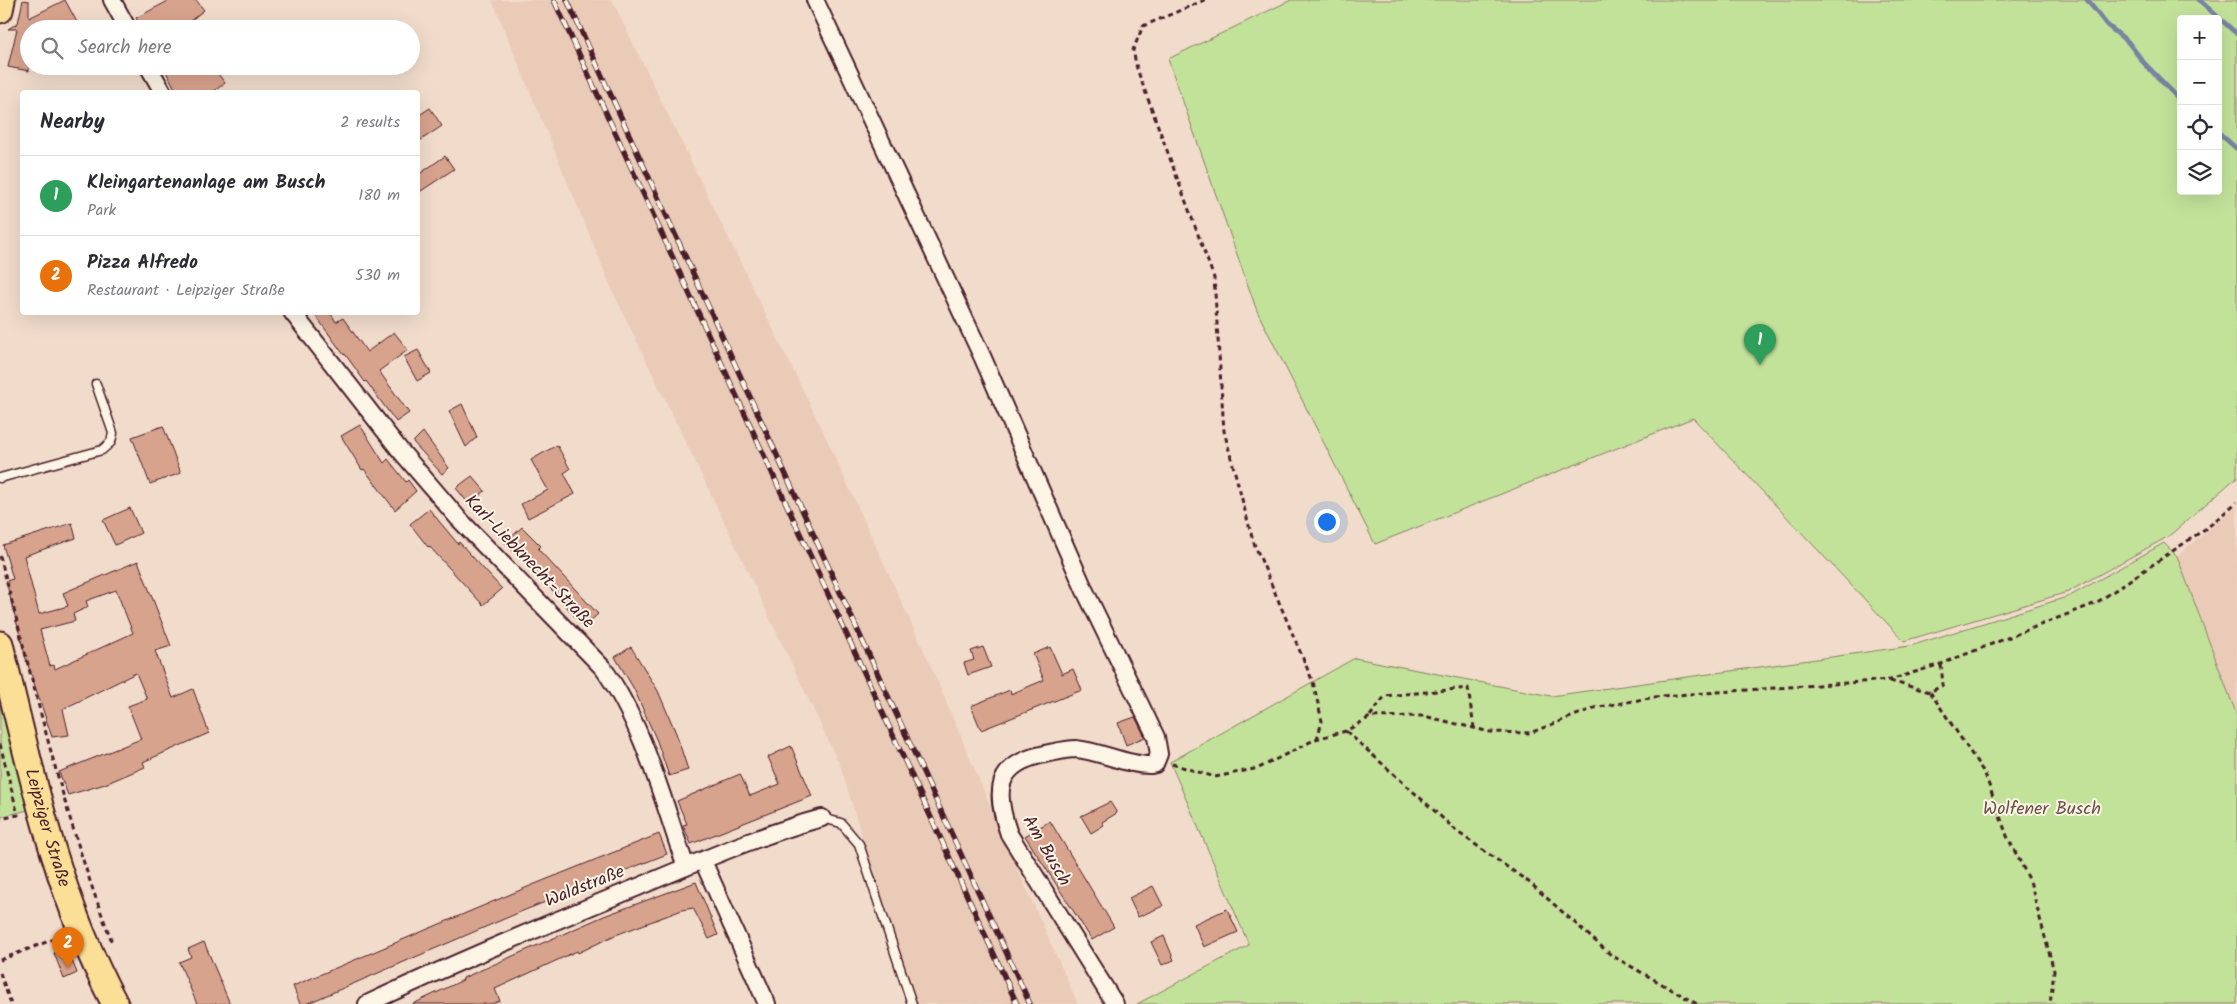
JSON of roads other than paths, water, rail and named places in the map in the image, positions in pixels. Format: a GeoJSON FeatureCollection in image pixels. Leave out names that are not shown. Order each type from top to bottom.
{"type":"FeatureCollection","features":[{"type":"Feature","properties":{"kind":"main road"},"geometry":{"type":"LineString","coordinates":[[0,10],[2,0]]}},
{"type":"Feature","properties":{"kind":"main road","name":"Leipziger Straße"},"geometry":{"type":"LineString","coordinates":[[0,644],[56,863],[79,929],[115,1004]]}},
{"type":"Feature","properties":{"kind":"street"},"geometry":{"type":"LineString","coordinates":[[112,0],[123,20]]}},
{"type":"Feature","properties":{"kind":"street","name":"Am Busch"},"geometry":{"type":"LineString","coordinates":[[815,0],[982,356],[1085,591],[1156,737],[1159,754],[1154,764],[1147,766],[1074,749],[1020,761],[1009,768],[1003,780],[1000,796],[1002,816],[1009,834],[1116,1004]]}},
{"type":"Feature","properties":{"kind":"street"},"geometry":{"type":"LineString","coordinates":[[153,75],[162,90]]}},
{"type":"Feature","properties":{"kind":"street","name":"Karl-Liebknecht-Straße"},"geometry":{"type":"LineString","coordinates":[[294,315],[399,449],[458,518],[603,668],[616,686],[636,725],[686,868]]}},
{"type":"Feature","properties":{"kind":"street","name":"Waldstraße"},"geometry":{"type":"LineString","coordinates":[[367,1004],[437,971],[703,861],[790,826],[822,818]]}},
{"type":"Feature","properties":{"kind":"street"},"geometry":{"type":"LineString","coordinates":[[703,861],[767,1004]]}},
{"type":"Feature","properties":{"kind":"lane"},"geometry":{"type":"LineString","coordinates":[[0,478],[102,450],[111,442],[113,433],[96,384]]}},
{"type":"Feature","properties":{"kind":"lane"},"geometry":{"type":"LineString","coordinates":[[822,818],[842,823],[860,844],[912,1004]]}},
{"type":"Feature","properties":{"kind":"waterway"},"geometry":{"type":"LineString","coordinates":[[2087,0],[2107,25],[2128,42],[2144,63],[2177,97]]}},
{"type":"Feature","properties":{"kind":"waterway"},"geometry":{"type":"LineString","coordinates":[[2199,0],[2237,34]]}},
{"type":"Feature","properties":{"kind":"waterway"},"geometry":{"type":"LineString","coordinates":[[2222,136],[2237,149]]}},
{"type":"Feature","properties":{"kind":"railway"},"geometry":{"type":"LineString","coordinates":[[554,0],[1017,1004]]}},
{"type":"Feature","properties":{"kind":"railway"},"geometry":{"type":"LineString","coordinates":[[567,0],[1030,1004]]}},
{"type":"Feature","properties":{"kind":"place","name":"Kleingartenanlage am Busch"},"geometry":{"type":"Point","coordinates":[1760,365]}},
{"type":"Feature","properties":{"kind":"place","name":"Pizza Alfredo"},"geometry":{"type":"Point","coordinates":[68,968]}},
{"type":"Feature","properties":{"kind":"park label","name":"Wolfener Busch"},"geometry":{"type":"Point","coordinates":[2042,809]}}]}
